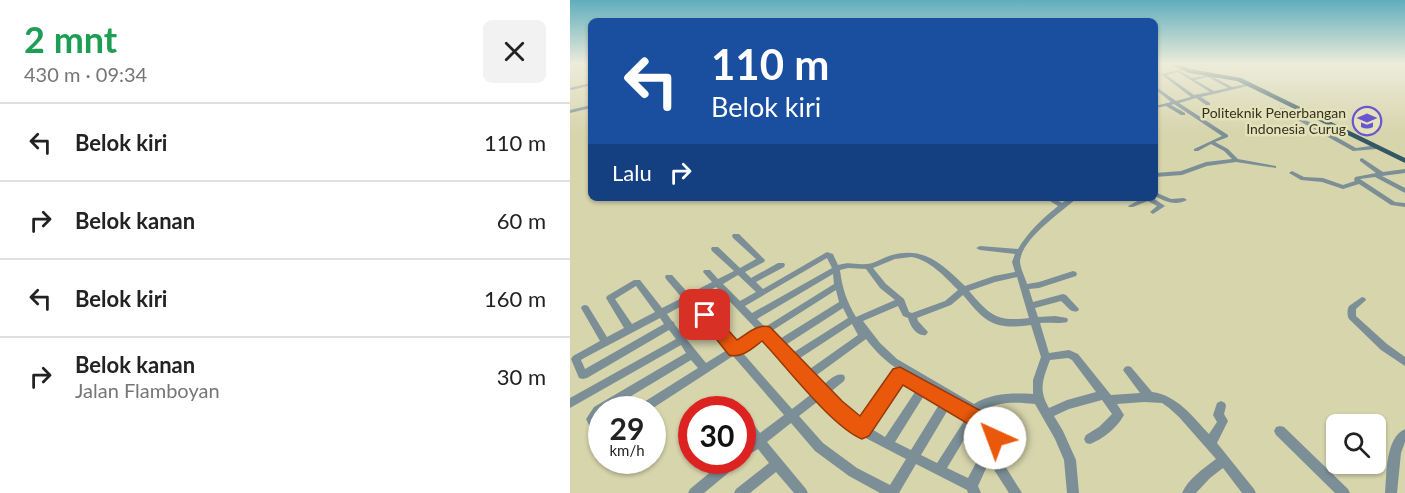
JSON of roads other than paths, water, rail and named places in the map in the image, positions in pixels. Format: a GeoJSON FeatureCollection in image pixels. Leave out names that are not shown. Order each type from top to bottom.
{"type":"FeatureCollection","features":[{"type":"Feature","properties":{"kind":"main road"},"geometry":{"type":"LineString","coordinates":[[1256,87],[1405,161]]}},
{"type":"Feature","properties":{"kind":"street"},"geometry":{"type":"LineString","coordinates":[[572,89],[580,87]]}},
{"type":"Feature","properties":{"kind":"street"},"geometry":{"type":"LineString","coordinates":[[1180,87],[1208,104]]}},
{"type":"Feature","properties":{"kind":"street"},"geometry":{"type":"LineString","coordinates":[[1204,87],[1212,92]]}},
{"type":"Feature","properties":{"kind":"street"},"geometry":{"type":"LineString","coordinates":[[1158,106],[1236,87]]}},
{"type":"Feature","properties":{"kind":"street"},"geometry":{"type":"LineString","coordinates":[[1158,88],[1173,101],[1197,116],[1204,124],[1226,136],[1196,150]]}},
{"type":"Feature","properties":{"kind":"street"},"geometry":{"type":"LineString","coordinates":[[1167,104],[1184,114]]}},
{"type":"Feature","properties":{"kind":"street"},"geometry":{"type":"LineString","coordinates":[[570,112],[588,107]]}},
{"type":"Feature","properties":{"kind":"street"},"geometry":{"type":"LineString","coordinates":[[1282,109],[1355,150],[1377,147]]}},
{"type":"Feature","properties":{"kind":"street"},"geometry":{"type":"LineString","coordinates":[[1306,122],[1322,120]]}},
{"type":"Feature","properties":{"kind":"street"},"geometry":{"type":"LineString","coordinates":[[1211,142],[1226,150],[1236,160]]}},
{"type":"Feature","properties":{"kind":"street"},"geometry":{"type":"LineString","coordinates":[[1158,175],[1182,173],[1214,162],[1236,160],[1274,167]]}},
{"type":"Feature","properties":{"kind":"street"},"geometry":{"type":"LineString","coordinates":[[1362,160],[1378,174],[1405,191]]}},
{"type":"Feature","properties":{"kind":"street"},"geometry":{"type":"LineString","coordinates":[[1292,173],[1303,179],[1323,180],[1343,187],[1378,174],[1405,171]]}},
{"type":"Feature","properties":{"kind":"street"},"geometry":{"type":"LineString","coordinates":[[1358,180],[1401,205]]}},
{"type":"Feature","properties":{"kind":"street"},"geometry":{"type":"LineString","coordinates":[[1158,195],[1168,200],[1184,200]]}},
{"type":"Feature","properties":{"kind":"street"},"geometry":{"type":"LineString","coordinates":[[1053,201],[1062,207]]}},
{"type":"Feature","properties":{"kind":"street"},"geometry":{"type":"LineString","coordinates":[[1070,201],[1032,235],[1019,252],[1016,265],[1032,320],[1046,357],[1038,380],[1038,399],[1070,460],[1073,493]]}},
{"type":"Feature","properties":{"kind":"street"},"geometry":{"type":"LineString","coordinates":[[1131,206],[1142,201]]}},
{"type":"Feature","properties":{"kind":"street"},"geometry":{"type":"LineString","coordinates":[[1153,212],[1162,206],[1154,201]]}},
{"type":"Feature","properties":{"kind":"street"},"geometry":{"type":"LineString","coordinates":[[671,324],[584,375],[576,363],[576,359],[605,342],[761,259],[736,236]]}},
{"type":"Feature","properties":{"kind":"street"},"geometry":{"type":"LineString","coordinates":[[980,248],[1019,252]]}},
{"type":"Feature","properties":{"kind":"street"},"geometry":{"type":"LineString","coordinates":[[715,249],[761,292]]}},
{"type":"Feature","properties":{"kind":"street"},"geometry":{"type":"LineString","coordinates":[[751,318],[836,269],[847,266],[868,267],[905,255],[919,255],[963,290],[979,310],[995,320],[1008,324],[1032,320],[1064,320]]}},
{"type":"Feature","properties":{"kind":"street"},"geometry":{"type":"LineString","coordinates":[[739,306],[826,256],[830,256],[836,269],[844,303],[862,336],[806,377]]}},
{"type":"Feature","properties":{"kind":"street"},"geometry":{"type":"LineString","coordinates":[[750,282],[781,265]]}},
{"type":"Feature","properties":{"kind":"street"},"geometry":{"type":"LineString","coordinates":[[868,267],[883,286],[901,301],[904,311],[912,316],[914,323],[923,332]]}},
{"type":"Feature","properties":{"kind":"street"},"geometry":{"type":"LineString","coordinates":[[707,272],[846,418],[862,430],[886,444],[973,489],[995,438],[989,426],[900,375],[862,430]]}},
{"type":"Feature","properties":{"kind":"street"},"geometry":{"type":"LineString","coordinates":[[912,316],[948,303],[963,290],[1020,273]]}},
{"type":"Feature","properties":{"kind":"street"},"geometry":{"type":"LineString","coordinates":[[1024,287],[1039,285],[1073,274]]}},
{"type":"Feature","properties":{"kind":"street"},"geometry":{"type":"LineString","coordinates":[[669,276],[802,429],[835,460],[892,493],[947,401]]}},
{"type":"Feature","properties":{"kind":"street"},"geometry":{"type":"LineString","coordinates":[[630,329],[610,298],[637,282],[705,369]]}},
{"type":"Feature","properties":{"kind":"street"},"geometry":{"type":"LineString","coordinates":[[662,396],[838,285]]}},
{"type":"Feature","properties":{"kind":"street"},"geometry":{"type":"LineString","coordinates":[[1029,306],[1063,297],[1075,309]]}},
{"type":"Feature","properties":{"kind":"street"},"geometry":{"type":"LineString","coordinates":[[1362,300],[1352,308],[1352,317],[1384,347],[1405,362]]}},
{"type":"Feature","properties":{"kind":"street"},"geometry":{"type":"LineString","coordinates":[[901,301],[857,320],[877,346],[894,362],[974,410],[981,404],[998,399],[1038,399]]}},
{"type":"Feature","properties":{"kind":"street"},"geometry":{"type":"LineString","coordinates":[[778,345],[844,303]]}},
{"type":"Feature","properties":{"kind":"street"},"geometry":{"type":"LineString","coordinates":[[585,308],[605,342]]}},
{"type":"Feature","properties":{"kind":"street"},"geometry":{"type":"LineString","coordinates":[[790,360],[853,319]]}},
{"type":"Feature","properties":{"kind":"street"},"geometry":{"type":"LineString","coordinates":[[570,403],[682,340]]}},
{"type":"Feature","properties":{"kind":"street"},"geometry":{"type":"LineString","coordinates":[[622,396],[693,354]]}},
{"type":"Feature","properties":{"kind":"street"},"geometry":{"type":"LineString","coordinates":[[1046,357],[1069,354],[1075,357],[1119,415],[1090,439]]}},
{"type":"Feature","properties":{"kind":"street"},"geometry":{"type":"LineString","coordinates":[[1128,370],[1150,398]]}},
{"type":"Feature","properties":{"kind":"street"},"geometry":{"type":"LineString","coordinates":[[756,443],[840,378]]}},
{"type":"Feature","properties":{"kind":"street"},"geometry":{"type":"LineString","coordinates":[[886,444],[924,387]]}},
{"type":"Feature","properties":{"kind":"street"},"geometry":{"type":"LineString","coordinates":[[1047,414],[1067,405],[1105,397],[1162,399],[1171,403],[1250,493]]}},
{"type":"Feature","properties":{"kind":"street"},"geometry":{"type":"LineString","coordinates":[[1209,444],[1223,421],[1218,415],[1221,406]]}},
{"type":"Feature","properties":{"kind":"street"},"geometry":{"type":"LineString","coordinates":[[939,470],[972,416]]}},
{"type":"Feature","properties":{"kind":"street"},"geometry":{"type":"LineString","coordinates":[[1280,431],[1344,493]]}},
{"type":"Feature","properties":{"kind":"street"},"geometry":{"type":"LineString","coordinates":[[1392,493],[1397,447],[1400,438],[1405,434]]}},
{"type":"Feature","properties":{"kind":"street"},"geometry":{"type":"LineString","coordinates":[[756,437],[795,491]]}},
{"type":"Feature","properties":{"kind":"street"},"geometry":{"type":"LineString","coordinates":[[989,452],[1017,493]]}},
{"type":"Feature","properties":{"kind":"street"},"geometry":{"type":"LineString","coordinates":[[1188,493],[1206,474],[1223,461]]}},
{"type":"Feature","properties":{"kind":"street"},"geometry":{"type":"LineString","coordinates":[[740,493],[777,464]]}},
{"type":"Feature","properties":{"kind":"street"},"geometry":{"type":"LineString","coordinates":[[694,493],[718,474]]}},
{"type":"Feature","properties":{"kind":"place","name":"Politeknik Penerbangan Indonesia Curug"},"geometry":{"type":"Point","coordinates":[1367,121]}}]}
